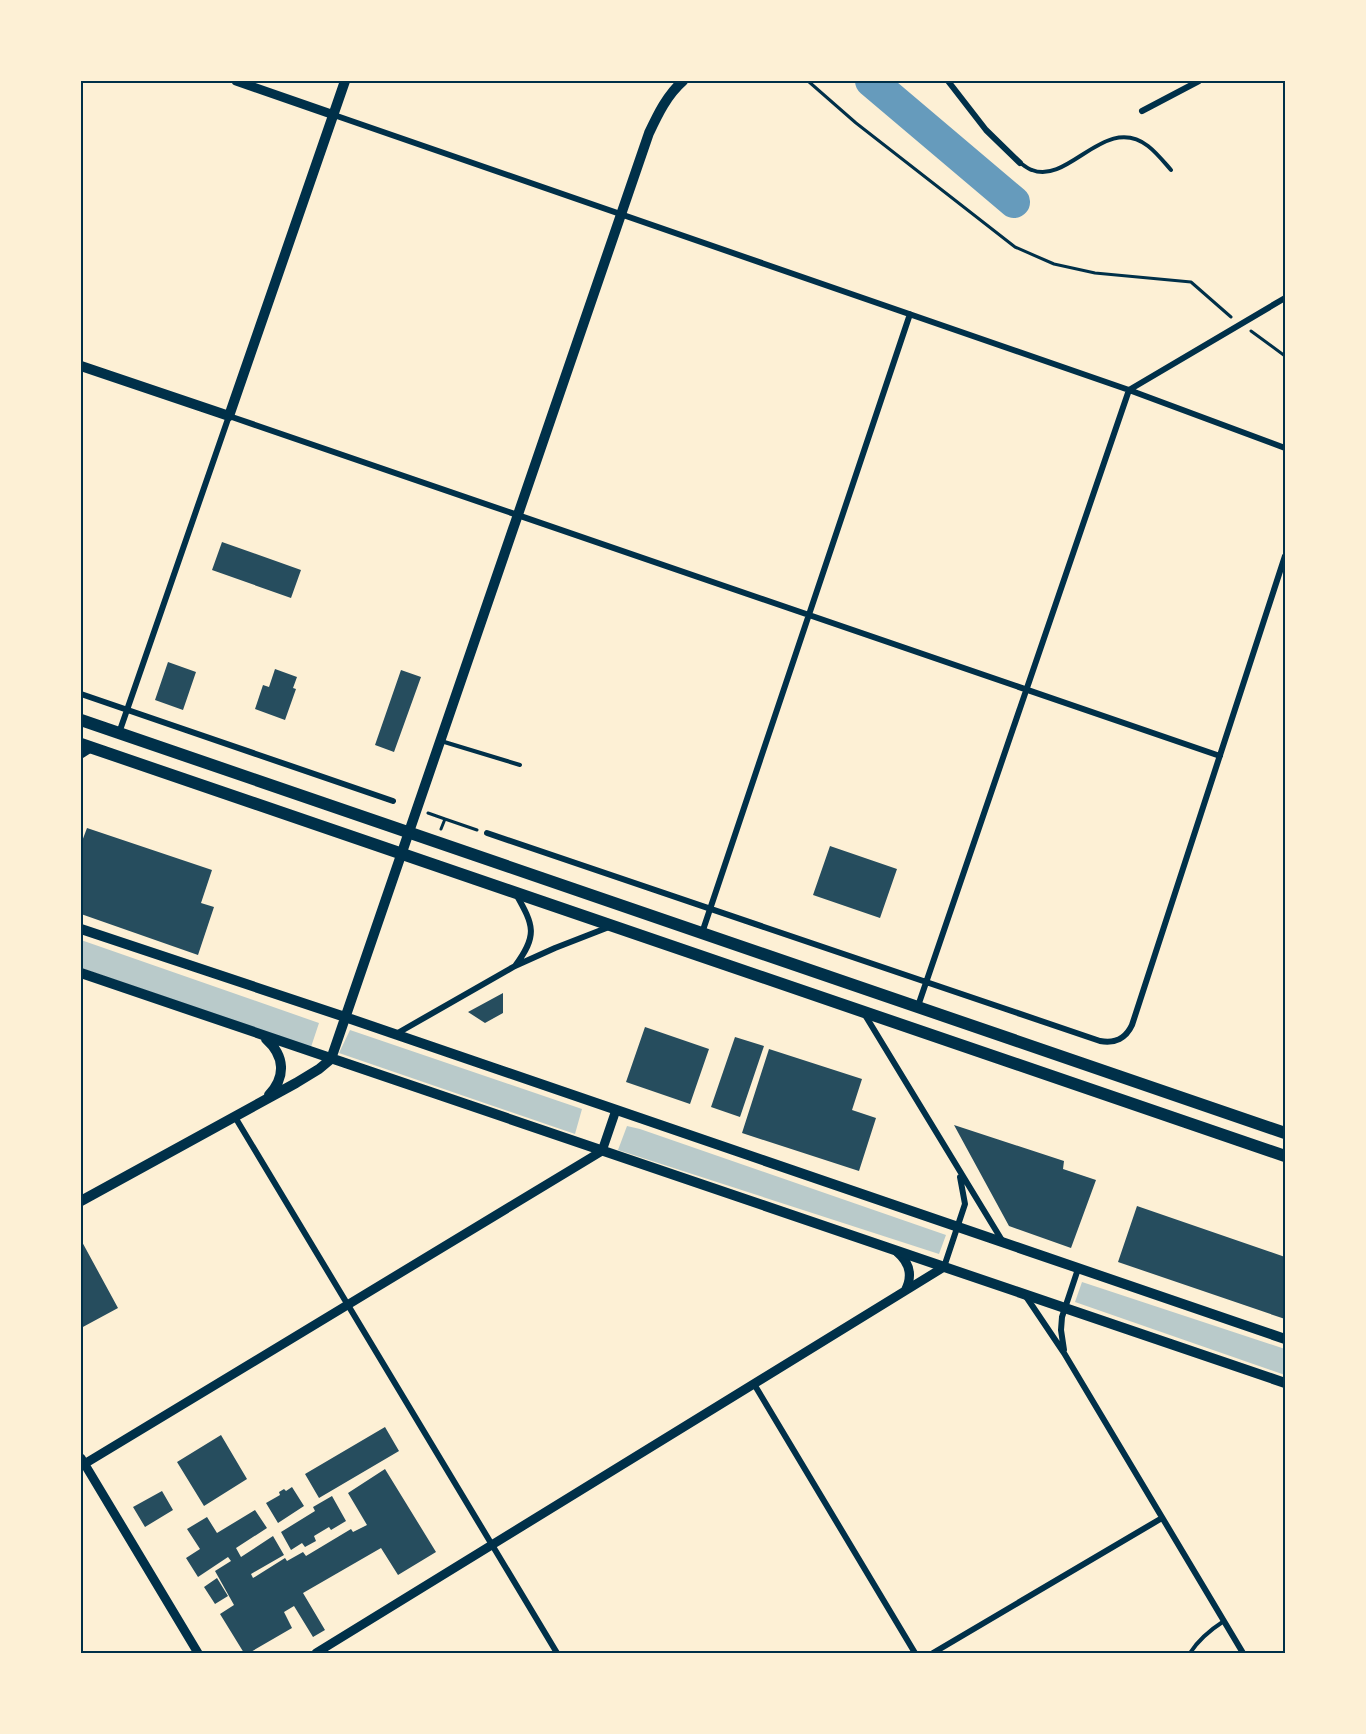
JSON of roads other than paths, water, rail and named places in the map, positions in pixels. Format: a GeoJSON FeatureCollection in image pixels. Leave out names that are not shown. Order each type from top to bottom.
{"type":"FeatureCollection","features":[{"type":"Feature","properties":{"kind":"highway"},"geometry":{"type":"LineString","coordinates":[[81,720],[1285,1133]]}},
{"type":"Feature","properties":{"kind":"highway"},"geometry":{"type":"LineString","coordinates":[[85,748],[420,859],[1285,1156]]}},
{"type":"Feature","properties":{"kind":"main road"},"geometry":{"type":"LineString","coordinates":[[81,366],[229,416],[345,81]]}},
{"type":"Feature","properties":{"kind":"main road"},"geometry":{"type":"LineString","coordinates":[[81,1201],[313,1073],[330,1059],[650,133],[669,96],[682,82]]}},
{"type":"Feature","properties":{"kind":"main road"},"geometry":{"type":"LineString","coordinates":[[81,929],[396,1034],[1285,1340]]}},
{"type":"Feature","properties":{"kind":"main road"},"geometry":{"type":"LineString","coordinates":[[81,973],[1285,1383]]}},
{"type":"Feature","properties":{"kind":"main road"},"geometry":{"type":"LineString","coordinates":[[262,1102],[276,1088],[281,1077],[278,1054],[264,1036]]}},
{"type":"Feature","properties":{"kind":"street"},"geometry":{"type":"LineString","coordinates":[[236,81],[1129,390],[1285,448]]}},
{"type":"Feature","properties":{"kind":"street"},"geometry":{"type":"LineString","coordinates":[[948,81],[986,130],[1020,162]]}},
{"type":"Feature","properties":{"kind":"street"},"geometry":{"type":"LineString","coordinates":[[1142,111],[1199,81]]}},
{"type":"Feature","properties":{"kind":"street"},"geometry":{"type":"LineString","coordinates":[[918,1007],[1129,390],[1285,298]]}},
{"type":"Feature","properties":{"kind":"street"},"geometry":{"type":"LineString","coordinates":[[702,933],[910,314]]}},
{"type":"Feature","properties":{"kind":"street"},"geometry":{"type":"LineString","coordinates":[[119,734],[229,416],[1220,756]]}},
{"type":"Feature","properties":{"kind":"street"},"geometry":{"type":"LineString","coordinates":[[487,833],[1100,1041],[1120,1040],[1128,1033],[1133,1021],[1285,556]]}},
{"type":"Feature","properties":{"kind":"street"},"geometry":{"type":"LineString","coordinates":[[81,694],[393,801]]}},
{"type":"Feature","properties":{"kind":"street"},"geometry":{"type":"LineString","coordinates":[[514,891],[526,912],[531,927],[531,938],[527,951],[515,966]]}},
{"type":"Feature","properties":{"kind":"street"},"geometry":{"type":"LineString","coordinates":[[396,1034],[515,966],[613,925]]}},
{"type":"Feature","properties":{"kind":"street"},"geometry":{"type":"LineString","coordinates":[[863,1011],[1003,1243]]}},
{"type":"Feature","properties":{"kind":"street"},"geometry":{"type":"LineString","coordinates":[[198,1653],[82,1463],[602,1151],[616,1110]]}},
{"type":"Feature","properties":{"kind":"street"},"geometry":{"type":"LineString","coordinates":[[235,1117],[557,1653]]}},
{"type":"Feature","properties":{"kind":"street"},"geometry":{"type":"LineString","coordinates":[[316,1653],[944,1268],[965,1204],[957,1168]]}},
{"type":"Feature","properties":{"kind":"street"},"geometry":{"type":"LineString","coordinates":[[897,1252],[904,1258],[910,1274],[905,1291]]}},
{"type":"Feature","properties":{"kind":"street"},"geometry":{"type":"LineString","coordinates":[[1064,1353],[1062,1317],[1078,1269]]}},
{"type":"Feature","properties":{"kind":"street"},"geometry":{"type":"LineString","coordinates":[[1025,1295],[1064,1353],[1243,1653]]}},
{"type":"Feature","properties":{"kind":"street"},"geometry":{"type":"LineString","coordinates":[[754,1384],[915,1653]]}},
{"type":"Feature","properties":{"kind":"street"},"geometry":{"type":"LineString","coordinates":[[933,1653],[1162,1518]]}},
{"type":"Feature","properties":{"kind":"lane"},"geometry":{"type":"LineString","coordinates":[[1020,162],[1033,171],[1049,172],[1121,136],[1148,146],[1171,170]]}},
{"type":"Feature","properties":{"kind":"lane"},"geometry":{"type":"LineString","coordinates":[[440,740],[520,765]]}},
{"type":"Feature","properties":{"kind":"lane"},"geometry":{"type":"LineString","coordinates":[[1190,1653],[1198,1641],[1224,1621]]}},
{"type":"Feature","properties":{"kind":"waterway"},"geometry":{"type":"LineString","coordinates":[[871,81],[1014,202]]}}]}
